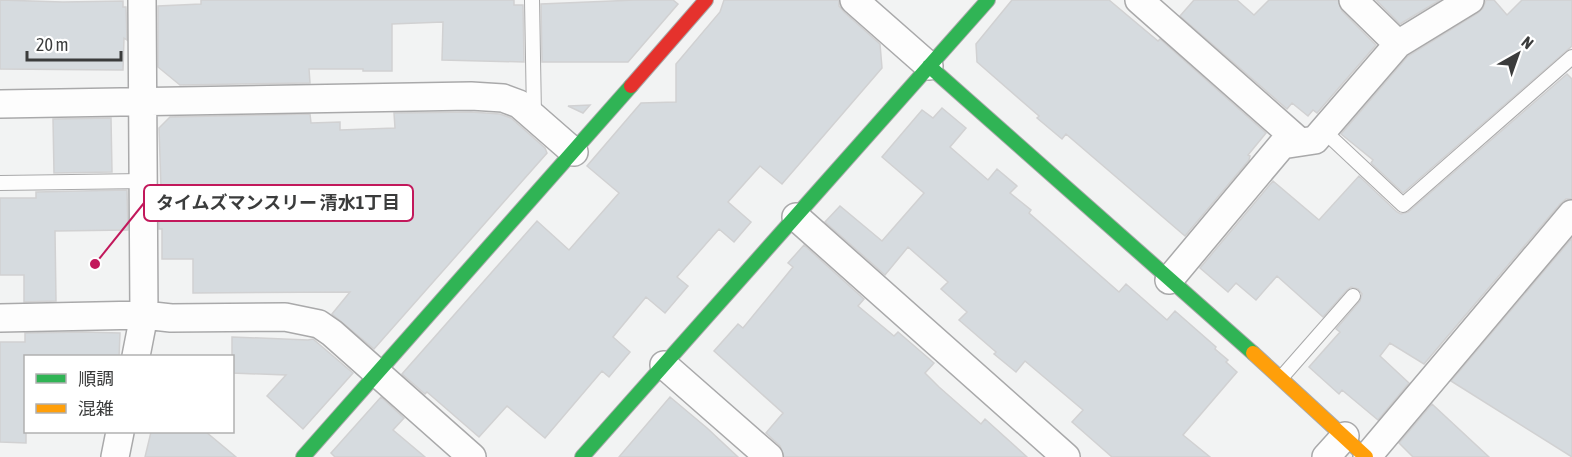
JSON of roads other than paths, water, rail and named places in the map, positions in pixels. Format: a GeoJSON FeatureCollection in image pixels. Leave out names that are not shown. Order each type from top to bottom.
{"type":"FeatureCollection","features":[{"type":"Feature","properties":{"kind":"street"},"geometry":{"type":"LineString","coordinates":[[136,355],[144,315],[142,0]]}},
{"type":"Feature","properties":{"kind":"street"},"geometry":{"type":"LineString","coordinates":[[303,457],[706,0]]}},
{"type":"Feature","properties":{"kind":"street"},"geometry":{"type":"LineString","coordinates":[[854,0],[1367,457],[1572,214]]}},
{"type":"Feature","properties":{"kind":"street"},"geometry":{"type":"LineString","coordinates":[[582,457],[988,0]]}},
{"type":"Feature","properties":{"kind":"street"},"geometry":{"type":"LineString","coordinates":[[1139,0],[1300,142]]}},
{"type":"Feature","properties":{"kind":"street"},"geometry":{"type":"LineString","coordinates":[[1353,0],[1398,44]]}},
{"type":"Feature","properties":{"kind":"street"},"geometry":{"type":"LineString","coordinates":[[1169,280],[1282,145],[1315,140],[1398,44],[1470,0]]}},
{"type":"Feature","properties":{"kind":"street"},"geometry":{"type":"LineString","coordinates":[[0,104],[471,96],[503,98],[519,104],[574,152]]}},
{"type":"Feature","properties":{"kind":"street"},"geometry":{"type":"LineString","coordinates":[[796,217],[1066,457]]}},
{"type":"Feature","properties":{"kind":"street"},"geometry":{"type":"LineString","coordinates":[[0,318],[144,315],[171,318],[285,317],[319,324],[333,333],[472,457]]}},
{"type":"Feature","properties":{"kind":"street"},"geometry":{"type":"LineString","coordinates":[[664,365],[769,457]]}},
{"type":"Feature","properties":{"kind":"street"},"geometry":{"type":"LineString","coordinates":[[115,457],[120,433]]}},
{"type":"Feature","properties":{"kind":"street"},"geometry":{"type":"LineString","coordinates":[[1326,457],[1345,436]]}},
{"type":"Feature","properties":{"kind":"lane"},"geometry":{"type":"LineString","coordinates":[[532,0],[534,117]]}},
{"type":"Feature","properties":{"kind":"lane"},"geometry":{"type":"LineString","coordinates":[[1324,131],[1403,205],[1572,57]]}},
{"type":"Feature","properties":{"kind":"lane"},"geometry":{"type":"LineString","coordinates":[[0,183],[143,181]]}},
{"type":"Feature","properties":{"kind":"lane"},"geometry":{"type":"LineString","coordinates":[[1281,378],[1353,296]]}},
{"type":"Feature","properties":{"kind":"place","name":"タイムズマンスリー 清水1丁目"},"geometry":{"type":"Point","coordinates":[95,264]}}]}
